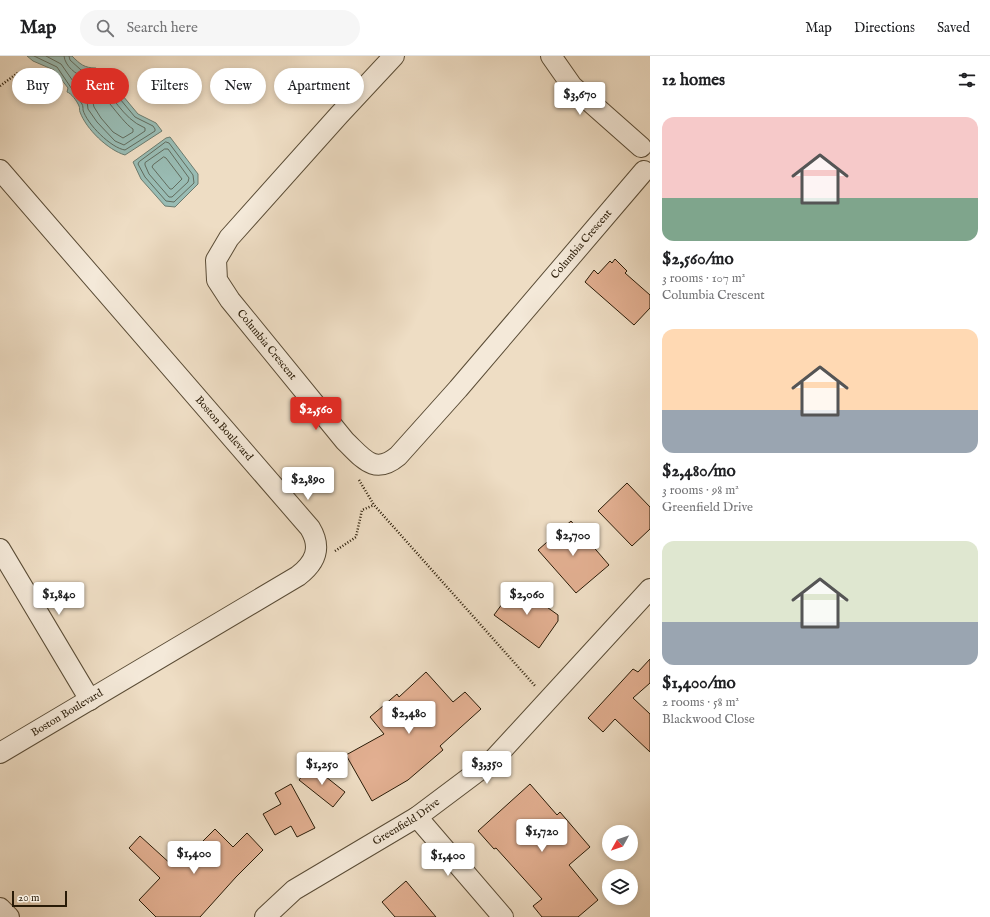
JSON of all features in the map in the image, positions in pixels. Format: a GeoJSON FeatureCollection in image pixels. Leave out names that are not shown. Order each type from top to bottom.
{"type":"FeatureCollection","features":[{"type":"Feature","properties":{"kind":"street","name":"Columbia Crescent"},"geometry":{"type":"LineString","coordinates":[[394,56],[338,115],[229,238],[216,260],[217,280],[230,300],[345,441],[366,461],[380,465],[390,463],[398,456],[647,172]]}},
{"type":"Feature","properties":{"kind":"street"},"geometry":{"type":"LineString","coordinates":[[551,56],[572,86],[646,144],[637,157],[640,167],[647,172]]}},
{"type":"Feature","properties":{"kind":"street","name":"Boston Boulevard"},"geometry":{"type":"LineString","coordinates":[[0,753],[298,576],[308,568],[316,548],[315,537],[310,528],[1,174]]}},
{"type":"Feature","properties":{"kind":"street"},"geometry":{"type":"LineString","coordinates":[[0,548],[90,700]]}},
{"type":"Feature","properties":{"kind":"street","name":"Greenfield Drive"},"geometry":{"type":"LineString","coordinates":[[266,917],[294,890],[417,817],[493,760],[650,589]]}},
{"type":"Feature","properties":{"kind":"street"},"geometry":{"type":"LineString","coordinates":[[417,817],[503,917]]}},
{"type":"Feature","properties":{"kind":"street"},"geometry":{"type":"LineString","coordinates":[[0,908],[9,917]]}},
{"type":"Feature","properties":{"kind":"path"},"geometry":{"type":"LineString","coordinates":[[0,86],[12,77]]}},
{"type":"Feature","properties":{"kind":"path"},"geometry":{"type":"LineString","coordinates":[[356,475],[374,505],[548,700]]}},
{"type":"Feature","properties":{"kind":"path"},"geometry":{"type":"LineString","coordinates":[[308,568],[356,537],[362,510],[374,505]]}},
{"type":"Feature","properties":{"kind":"water"},"geometry":{"type":"Polygon","coordinates":[[[27,56],[72,56],[82,65],[96,68],[71,68],[71,95],[67,92],[68,88],[63,82],[63,68],[49,68],[33,61],[27,56]]]}},
{"type":"Feature","properties":{"kind":"water"},"geometry":{"type":"Polygon","coordinates":[[[129,103],[138,114],[156,123],[162,131],[125,155],[112,149],[92,132],[83,119],[78,104],[129,103]]]}},
{"type":"Feature","properties":{"kind":"water"},"geometry":{"type":"Polygon","coordinates":[[[170,137],[198,174],[198,184],[175,207],[165,206],[141,179],[133,162],[166,138],[170,137]]]}},
{"type":"Feature","properties":{"kind":"building"},"geometry":{"type":"Polygon","coordinates":[[[615,259],[627,271],[625,273],[650,295],[650,308],[634,325],[585,282],[594,270],[598,274],[610,261],[612,263],[615,259]]]}},
{"type":"Feature","properties":{"kind":"building"},"geometry":{"type":"Polygon","coordinates":[[[627,483],[650,507],[650,529],[632,546],[598,511],[627,483]]]}},
{"type":"Feature","properties":{"kind":"building"},"geometry":{"type":"Polygon","coordinates":[[[571,521],[609,565],[576,593],[538,550],[571,521]]]}},
{"type":"Feature","properties":{"kind":"building"},"geometry":{"type":"Polygon","coordinates":[[[516,585],[558,615],[558,621],[539,648],[494,615],[516,585]]]}},
{"type":"Feature","properties":{"kind":"building"},"geometry":{"type":"Polygon","coordinates":[[[650,659],[650,683],[633,698],[650,714],[650,752],[615,719],[603,732],[588,718],[633,669],[638,672],[650,659]]]}},
{"type":"Feature","properties":{"kind":"building"},"geometry":{"type":"Polygon","coordinates":[[[426,672],[453,702],[465,692],[481,709],[440,746],[443,750],[408,780],[372,801],[346,755],[384,734],[370,717],[397,694],[399,697],[426,672]]]}},
{"type":"Feature","properties":{"kind":"building"},"geometry":{"type":"Polygon","coordinates":[[[311,765],[345,792],[333,807],[299,780],[311,765]]]}},
{"type":"Feature","properties":{"kind":"building"},"geometry":{"type":"Polygon","coordinates":[[[291,784],[315,828],[297,837],[291,826],[275,835],[263,814],[281,804],[275,793],[291,784]]]}},
{"type":"Feature","properties":{"kind":"building"},"geometry":{"type":"Polygon","coordinates":[[[530,784],[557,815],[560,812],[590,847],[569,865],[598,900],[578,917],[542,917],[533,906],[542,899],[496,848],[494,849],[478,831],[530,784]]]}},
{"type":"Feature","properties":{"kind":"building"},"geometry":{"type":"Polygon","coordinates":[[[215,829],[233,847],[247,833],[263,850],[200,917],[156,917],[139,900],[160,878],[129,848],[140,836],[173,866],[187,850],[191,853],[215,829]]]}},
{"type":"Feature","properties":{"kind":"building"},"geometry":{"type":"Polygon","coordinates":[[[406,881],[436,917],[395,917],[382,902],[406,881]]]}}]}
